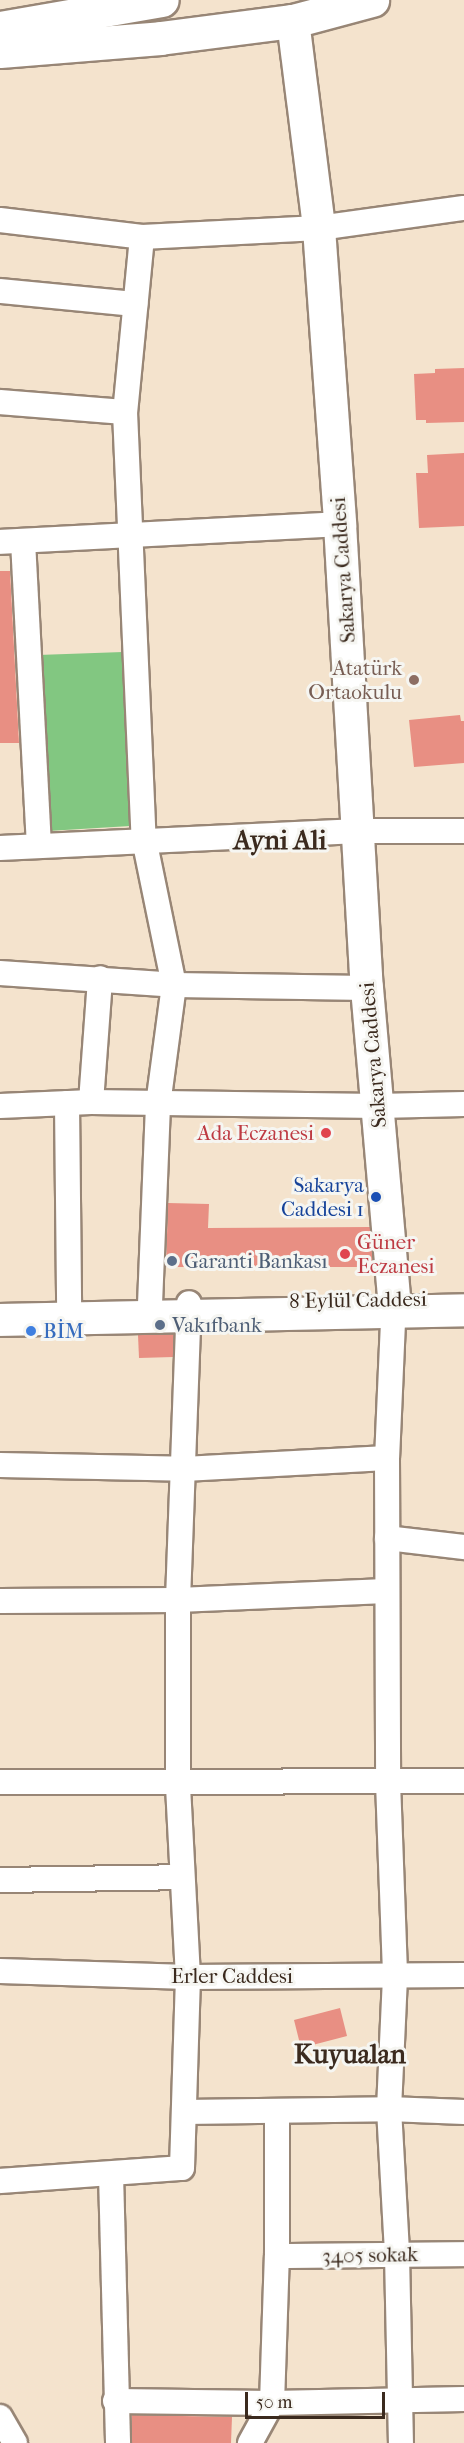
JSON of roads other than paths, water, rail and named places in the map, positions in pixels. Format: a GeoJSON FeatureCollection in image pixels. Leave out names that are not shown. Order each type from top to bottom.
{"type":"FeatureCollection","features":[{"type":"Feature","properties":{"kind":"highway"},"geometry":{"type":"LineString","coordinates":[[0,27],[162,0]]}},
{"type":"Feature","properties":{"kind":"highway"},"geometry":{"type":"LineString","coordinates":[[0,51],[160,38],[293,21],[372,0]]}},
{"type":"Feature","properties":{"kind":"main road","name":"Sakarya Caddesi"},"geometry":{"type":"LineString","coordinates":[[293,21],[319,228],[340,524],[367,988],[395,1305]]}},
{"type":"Feature","properties":{"kind":"main road","name":"8 Eylül Caddesi"},"geometry":{"type":"LineString","coordinates":[[0,1307],[150,1304],[189,1309],[395,1305],[464,1298]]}},
{"type":"Feature","properties":{"kind":"main road"},"geometry":{"type":"LineString","coordinates":[[395,1305],[464,1310]]}},
{"type":"Feature","properties":{"kind":"main road"},"geometry":{"type":"LineString","coordinates":[[0,1320],[189,1309]]}},
{"type":"Feature","properties":{"kind":"street"},"geometry":{"type":"LineString","coordinates":[[0,220],[142,237],[319,228],[464,208]]}},
{"type":"Feature","properties":{"kind":"street"},"geometry":{"type":"LineString","coordinates":[[142,237],[125,412],[133,536],[144,839],[174,985],[158,1105],[150,1304]]}},
{"type":"Feature","properties":{"kind":"street"},"geometry":{"type":"LineString","coordinates":[[0,291],[135,304]]}},
{"type":"Feature","properties":{"kind":"street"},"geometry":{"type":"LineString","coordinates":[[0,402],[125,412]]}},
{"type":"Feature","properties":{"kind":"street"},"geometry":{"type":"LineString","coordinates":[[39,846],[11,541],[340,524]]}},
{"type":"Feature","properties":{"kind":"street"},"geometry":{"type":"LineString","coordinates":[[0,848],[144,839],[359,831],[464,831]]}},
{"type":"Feature","properties":{"kind":"street"},"geometry":{"type":"LineString","coordinates":[[0,973],[100,978],[174,985],[367,988]]}},
{"type":"Feature","properties":{"kind":"street"},"geometry":{"type":"LineString","coordinates":[[69,1305],[79,1103],[100,978]]}},
{"type":"Feature","properties":{"kind":"street"},"geometry":{"type":"LineString","coordinates":[[0,1106],[79,1103],[378,1106],[464,1104]]}},
{"type":"Feature","properties":{"kind":"street"},"geometry":{"type":"LineString","coordinates":[[395,1305],[387,1458],[386,1592],[388,1782],[395,1977],[389,2109],[397,2254],[402,2401],[401,2443]]}},
{"type":"Feature","properties":{"kind":"street"},"geometry":{"type":"LineString","coordinates":[[0,2181],[182,2168],[188,1977],[178,1784],[178,1600],[189,1309]]}},
{"type":"Feature","properties":{"kind":"street"},"geometry":{"type":"LineString","coordinates":[[0,1465],[184,1469],[387,1458]]}},
{"type":"Feature","properties":{"kind":"street"},"geometry":{"type":"LineString","coordinates":[[387,1538],[464,1548]]}},
{"type":"Feature","properties":{"kind":"street"},"geometry":{"type":"LineString","coordinates":[[0,1601],[178,1600],[386,1592]]}},
{"type":"Feature","properties":{"kind":"street"},"geometry":{"type":"LineString","coordinates":[[0,1782],[178,1784],[464,1781]]}},
{"type":"Feature","properties":{"kind":"street"},"geometry":{"type":"LineString","coordinates":[[0,1880],[182,1877]]}},
{"type":"Feature","properties":{"kind":"street","name":"Erler Caddesi"},"geometry":{"type":"LineString","coordinates":[[0,1971],[188,1977],[464,1975]]}},
{"type":"Feature","properties":{"kind":"street"},"geometry":{"type":"LineString","coordinates":[[184,2112],[389,2109],[464,2112]]}},
{"type":"Feature","properties":{"kind":"street"},"geometry":{"type":"LineString","coordinates":[[250,2443],[272,2403],[277,2256],[277,2111]]}},
{"type":"Feature","properties":{"kind":"street"},"geometry":{"type":"LineString","coordinates":[[111,2174],[115,2401],[118,2443]]}},
{"type":"Feature","properties":{"kind":"street","name":"3405 sokak"},"geometry":{"type":"LineString","coordinates":[[277,2256],[464,2254]]}},
{"type":"Feature","properties":{"kind":"street"},"geometry":{"type":"LineString","coordinates":[[115,2401],[272,2403],[464,2399]]}},
{"type":"Feature","properties":{"kind":"street"},"geometry":{"type":"LineString","coordinates":[[0,2417],[15,2443]]}},
{"type":"Feature","properties":{"kind":"place","name":"Atatürk Ortaokulu"},"geometry":{"type":"Point","coordinates":[414,680]}},
{"type":"Feature","properties":{"kind":"place","name":"Ada Eczanesi"},"geometry":{"type":"Point","coordinates":[326,1133]}},
{"type":"Feature","properties":{"kind":"place","name":"Sakarya Caddesi 1"},"geometry":{"type":"Point","coordinates":[376,1197]}},
{"type":"Feature","properties":{"kind":"place","name":"Güner Eczanesi"},"geometry":{"type":"Point","coordinates":[345,1254]}},
{"type":"Feature","properties":{"kind":"place","name":"Garanti Bankası"},"geometry":{"type":"Point","coordinates":[172,1261]}},
{"type":"Feature","properties":{"kind":"place","name":"Vakıfbank"},"geometry":{"type":"Point","coordinates":[160,1325]}},
{"type":"Feature","properties":{"kind":"place","name":"BİM"},"geometry":{"type":"Point","coordinates":[31,1331]}},
{"type":"Feature","properties":{"kind":"district","name":"Ayni Ali"},"geometry":{"type":"Point","coordinates":[280,841]}},
{"type":"Feature","properties":{"kind":"district","name":"Kuyualan"},"geometry":{"type":"Point","coordinates":[350,2055]}}]}
